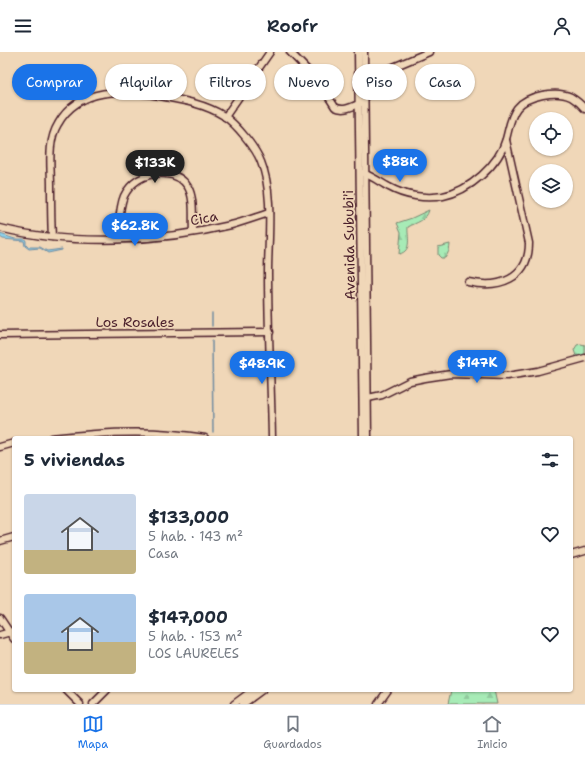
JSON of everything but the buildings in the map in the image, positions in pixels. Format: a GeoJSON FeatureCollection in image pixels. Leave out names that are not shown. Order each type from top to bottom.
{"type":"FeatureCollection","features":[{"type":"Feature","properties":{"kind":"street"},"geometry":{"type":"LineString","coordinates":[[225,117],[270,52]]}},
{"type":"Feature","properties":{"kind":"street"},"geometry":{"type":"LineString","coordinates":[[290,52],[319,82],[335,107],[346,108],[362,103]]}},
{"type":"Feature","properties":{"kind":"street","name":"Avenida Sububi'i"},"geometry":{"type":"LineString","coordinates":[[358,52],[362,103],[363,436]]}},
{"type":"Feature","properties":{"kind":"street","name":"Avenida Sububi'i"},"geometry":{"type":"LineString","coordinates":[[364,52],[364,64]]}},
{"type":"Feature","properties":{"kind":"street"},"geometry":{"type":"LineString","coordinates":[[399,64],[426,53]]}},
{"type":"Feature","properties":{"kind":"street"},"geometry":{"type":"LineString","coordinates":[[52,237],[50,161],[52,142],[57,124],[65,113],[77,103],[88,97],[120,91],[184,100],[200,105],[225,117],[252,146],[261,161],[269,193],[268,274],[272,436]]}},
{"type":"Feature","properties":{"kind":"street"},"geometry":{"type":"LineString","coordinates":[[362,172],[399,192],[421,197],[443,196],[468,186],[488,169],[498,157],[506,140],[509,126],[517,107],[524,101],[547,94],[561,94],[570,97],[585,108]]}},
{"type":"Feature","properties":{"kind":"street"},"geometry":{"type":"LineString","coordinates":[[468,282],[481,284],[505,282],[518,273],[526,260],[529,243],[506,140]]}},
{"type":"Feature","properties":{"kind":"street"},"geometry":{"type":"LineString","coordinates":[[498,157],[511,161]]}},
{"type":"Feature","properties":{"kind":"street","name":"Avenida Sububi'i"},"geometry":{"type":"LineString","coordinates":[[362,172],[368,436]]}},
{"type":"Feature","properties":{"kind":"street"},"geometry":{"type":"LineString","coordinates":[[117,239],[123,198],[138,180],[158,174],[168,174],[178,178],[187,186],[191,199],[193,232]]}},
{"type":"Feature","properties":{"kind":"street","name":"Cica"},"geometry":{"type":"LineString","coordinates":[[0,228],[52,237],[79,239],[156,237],[193,232],[233,224],[269,214]]}},
{"type":"Feature","properties":{"kind":"street","name":"Los Rosales"},"geometry":{"type":"LineString","coordinates":[[0,335],[270,332]]}},
{"type":"Feature","properties":{"kind":"street"},"geometry":{"type":"LineString","coordinates":[[368,398],[382,395],[410,382],[432,376],[451,374],[507,376],[538,371],[585,358]]}},
{"type":"Feature","properties":{"kind":"street"},"geometry":{"type":"LineString","coordinates":[[70,436],[108,432],[186,436]]}},
{"type":"Feature","properties":{"kind":"street"},"geometry":{"type":"LineString","coordinates":[[0,447],[12,444]]}},
{"type":"Feature","properties":{"kind":"street"},"geometry":{"type":"LineString","coordinates":[[0,541],[12,538]]}},
{"type":"Feature","properties":{"kind":"street"},"geometry":{"type":"LineString","coordinates":[[573,554],[585,551]]}},
{"type":"Feature","properties":{"kind":"street"},"geometry":{"type":"LineString","coordinates":[[0,618],[11,632],[0,635]]}},
{"type":"Feature","properties":{"kind":"street"},"geometry":{"type":"LineString","coordinates":[[68,692],[80,704]]}},
{"type":"Feature","properties":{"kind":"street"},"geometry":{"type":"LineString","coordinates":[[93,704],[105,692]]}},
{"type":"Feature","properties":{"kind":"street"},"geometry":{"type":"LineString","coordinates":[[241,692],[246,701]]}},
{"type":"Feature","properties":{"kind":"street"},"geometry":{"type":"LineString","coordinates":[[246,701],[252,692]]}},
{"type":"Feature","properties":{"kind":"street"},"geometry":{"type":"LineString","coordinates":[[234,704],[246,701],[259,692]]}},
{"type":"Feature","properties":{"kind":"street"},"geometry":{"type":"LineString","coordinates":[[378,704],[387,692]]}},
{"type":"Feature","properties":{"kind":"green space"},"geometry":{"type":"Polygon","coordinates":[[[429,210],[426,217],[408,227],[408,247],[399,254],[401,232],[397,223],[429,210]]]}},
{"type":"Feature","properties":{"kind":"green space"},"geometry":{"type":"Polygon","coordinates":[[[450,244],[445,258],[441,258],[438,255],[438,247],[450,244]]]}},
{"type":"Feature","properties":{"kind":"green space"},"geometry":{"type":"Polygon","coordinates":[[[577,345],[585,345],[585,355],[581,357],[576,356],[574,350],[577,345]]]}},
{"type":"Feature","properties":{"kind":"green space"},"geometry":{"type":"Polygon","coordinates":[[[451,692],[494,692],[497,704],[448,704],[451,692]]]}},
{"type":"Feature","properties":{"kind":"water"},"geometry":{"type":"Polygon","coordinates":[[[0,234],[15,239],[25,239],[28,247],[40,247],[47,251],[62,250],[48,253],[40,248],[29,249],[25,246],[24,241],[3,239],[0,237],[0,234]]]}},
{"type":"Feature","properties":{"kind":"waterway"},"geometry":{"type":"LineString","coordinates":[[212,313],[212,326]]}},
{"type":"Feature","properties":{"kind":"waterway"},"geometry":{"type":"LineString","coordinates":[[212,341],[213,432]]}}]}
